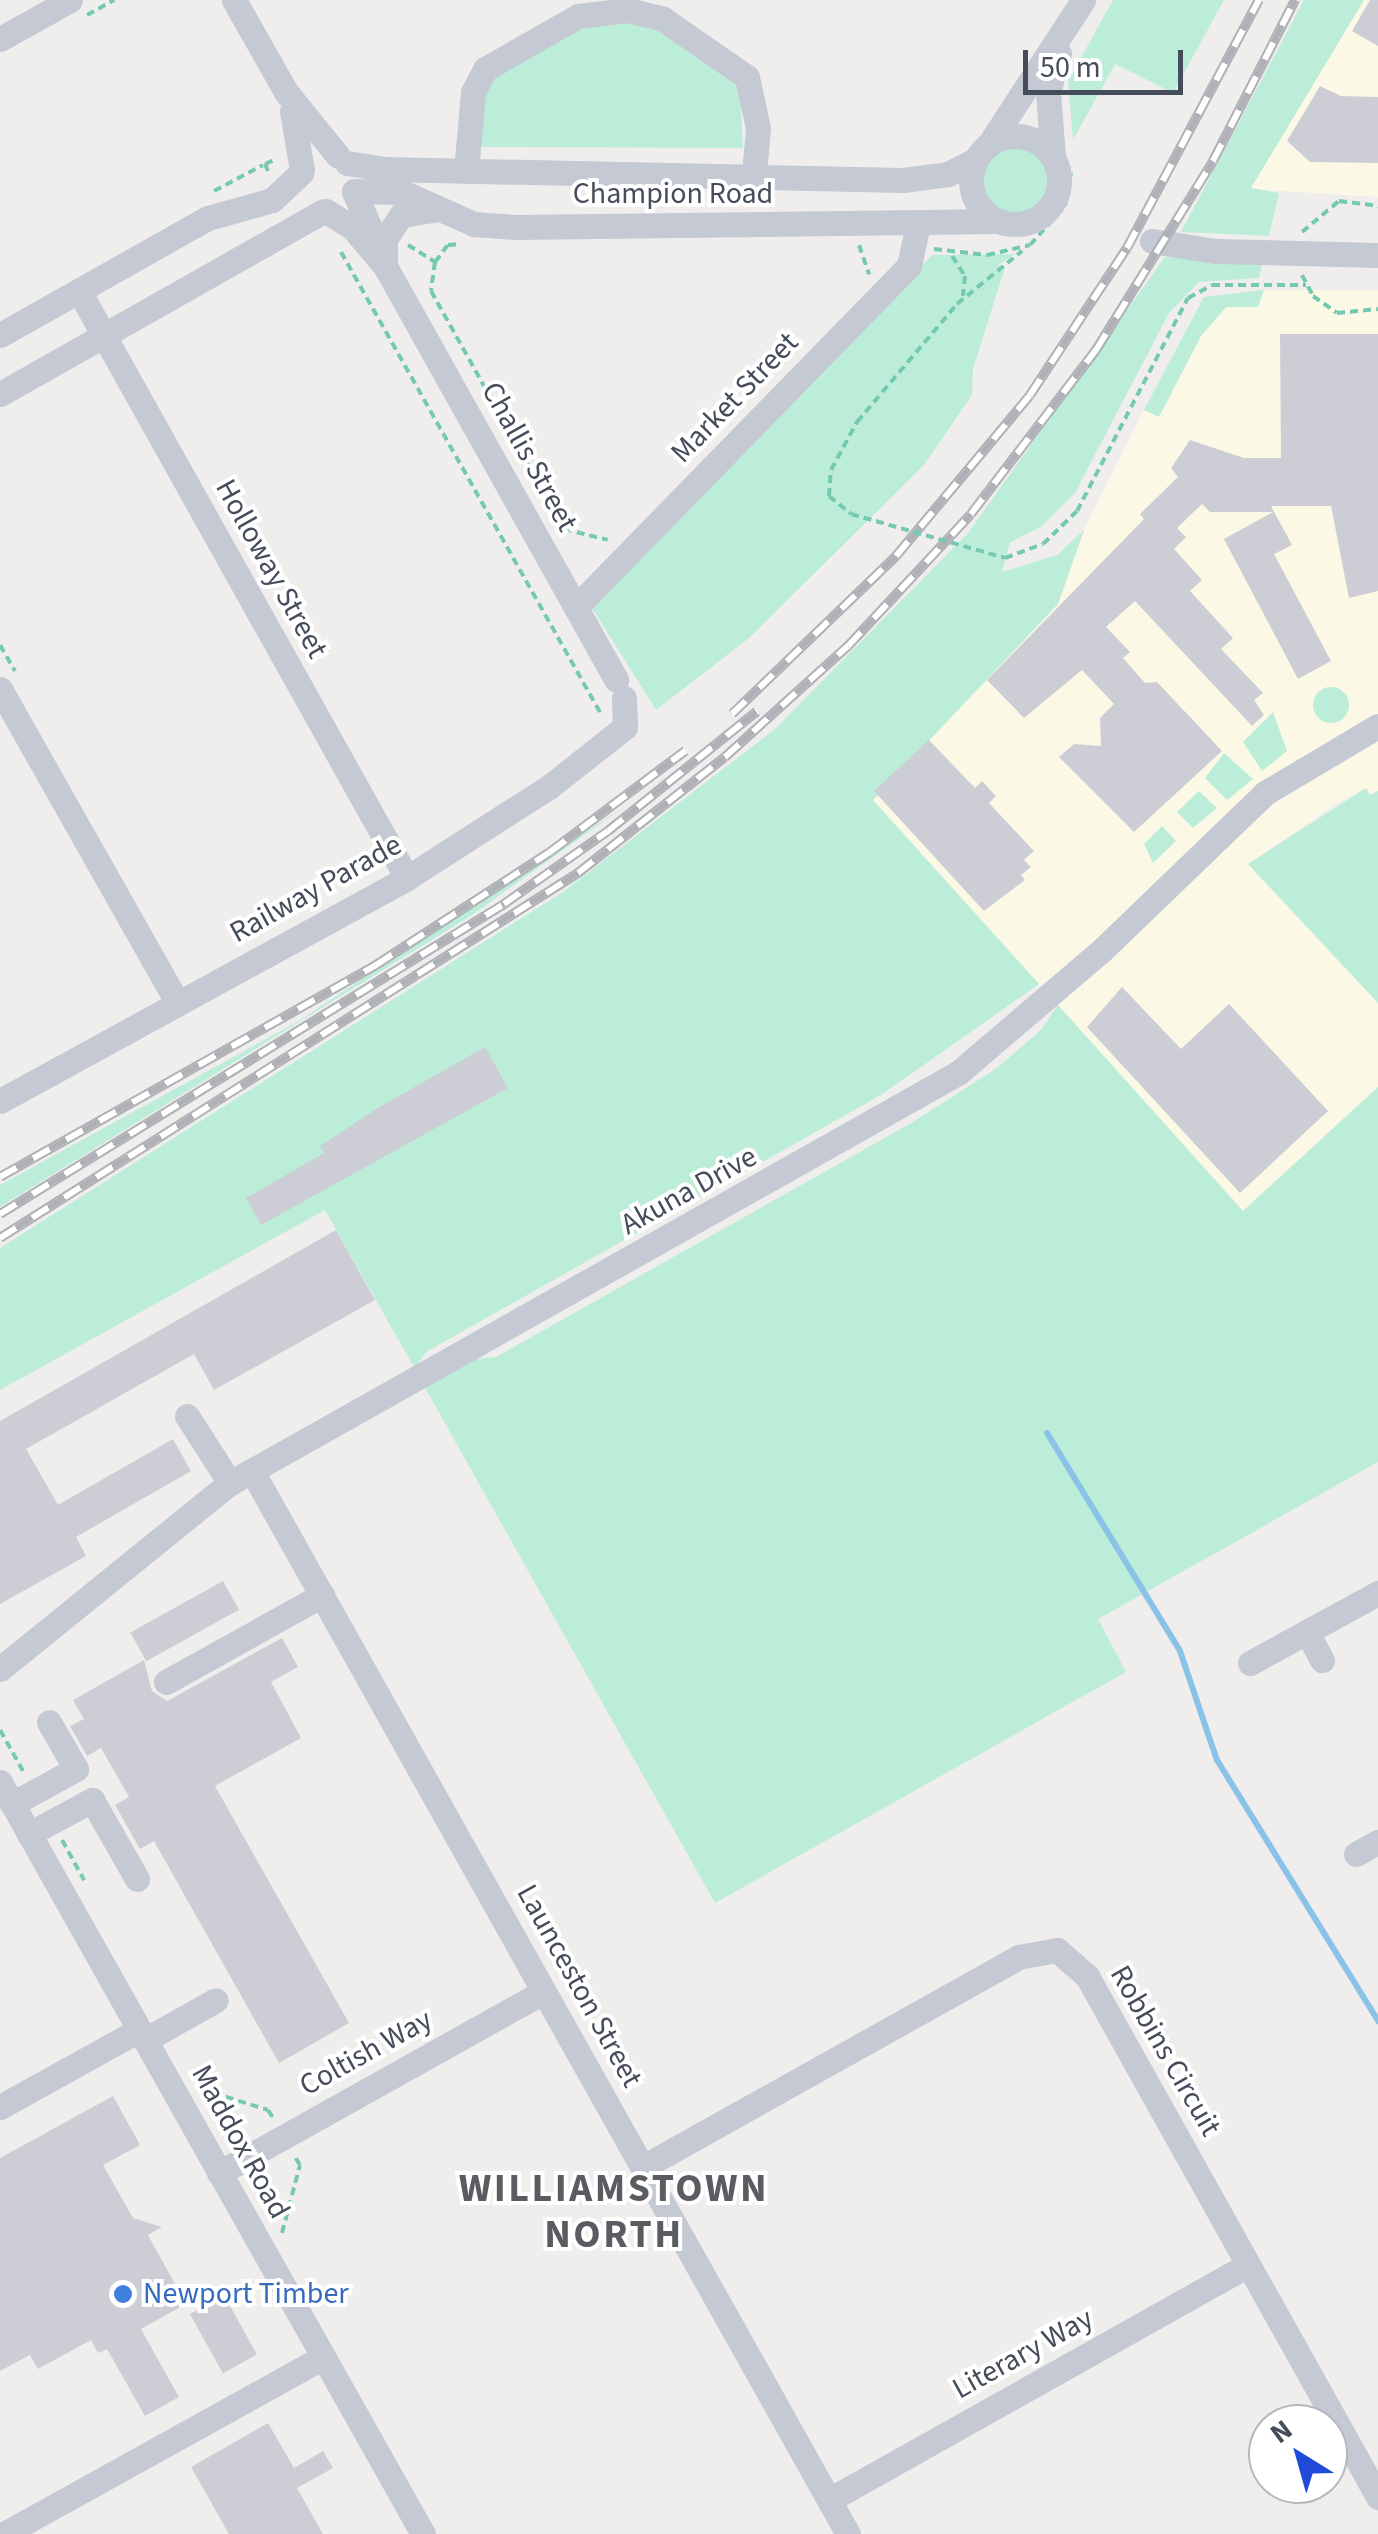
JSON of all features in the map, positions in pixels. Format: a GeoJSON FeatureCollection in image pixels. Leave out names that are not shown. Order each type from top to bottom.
{"type":"FeatureCollection","features":[{"type":"Feature","properties":{"kind":"street"},"geometry":{"type":"LineString","coordinates":[[0,39],[70,0]]}},
{"type":"Feature","properties":{"kind":"street"},"geometry":{"type":"LineString","coordinates":[[0,394],[102,335],[327,220],[354,191],[342,160],[286,92],[234,0]]}},
{"type":"Feature","properties":{"kind":"street"},"geometry":{"type":"LineString","coordinates":[[1078,8],[1049,82],[1053,157],[1059,185],[1050,207],[1030,221],[1000,220],[975,195],[982,153],[1078,8]]}},
{"type":"Feature","properties":{"kind":"street"},"geometry":{"type":"LineString","coordinates":[[466,171],[472,92],[485,69],[578,16],[628,10],[663,19],[746,77],[758,128],[754,174]]}},
{"type":"Feature","properties":{"kind":"street"},"geometry":{"type":"LineString","coordinates":[[286,92],[304,199],[327,220]]}},
{"type":"Feature","properties":{"kind":"street"},"geometry":{"type":"LineString","coordinates":[[982,153],[1026,137],[1053,157]]}},
{"type":"Feature","properties":{"kind":"street","name":"Champion Road"},"geometry":{"type":"LineString","coordinates":[[342,160],[466,171],[910,180],[948,174],[982,153]]}},
{"type":"Feature","properties":{"kind":"street"},"geometry":{"type":"LineString","coordinates":[[0,335],[208,218],[272,200],[317,156],[342,160]]}},
{"type":"Feature","properties":{"kind":"street","name":"Champion Road"},"geometry":{"type":"LineString","coordinates":[[354,191],[402,192],[474,224],[515,228],[1000,220]]}},
{"type":"Feature","properties":{"kind":"street","name":"Challis Street"},"geometry":{"type":"LineString","coordinates":[[354,191],[385,266],[620,689]]}},
{"type":"Feature","properties":{"kind":"street"},"geometry":{"type":"LineString","coordinates":[[385,266],[386,239],[400,216],[438,209]]}},
{"type":"Feature","properties":{"kind":"street","name":"Challis Street"},"geometry":{"type":"LineString","coordinates":[[327,220],[348,224],[385,266]]}},
{"type":"Feature","properties":{"kind":"street","name":"Market Street"},"geometry":{"type":"LineString","coordinates":[[576,608],[906,270],[916,254],[918,224]]}},
{"type":"Feature","properties":{"kind":"street"},"geometry":{"type":"LineString","coordinates":[[1152,241],[1216,252],[1378,255]]}},
{"type":"Feature","properties":{"kind":"street","name":"Holloway Street"},"geometry":{"type":"LineString","coordinates":[[79,291],[407,878]]}},
{"type":"Feature","properties":{"kind":"street"},"geometry":{"type":"LineString","coordinates":[[0,689],[177,1002]]}},
{"type":"Feature","properties":{"kind":"street","name":"Railway Parade"},"geometry":{"type":"LineString","coordinates":[[0,1101],[407,878],[549,787],[625,727],[620,689]]}},
{"type":"Feature","properties":{"kind":"street","name":"Akuna Drive"},"geometry":{"type":"LineString","coordinates":[[0,1669],[241,1477],[958,1073],[1102,950],[1266,792],[1378,726]]}},
{"type":"Feature","properties":{"kind":"street","name":"Launceston Street"},"geometry":{"type":"LineString","coordinates":[[187,1416],[241,1477],[322,1595],[848,2534]]}},
{"type":"Feature","properties":{"kind":"street"},"geometry":{"type":"LineString","coordinates":[[1250,1663],[1378,1594]]}},
{"type":"Feature","properties":{"kind":"street"},"geometry":{"type":"LineString","coordinates":[[166,1682],[322,1595]]}},
{"type":"Feature","properties":{"kind":"street"},"geometry":{"type":"LineString","coordinates":[[1307,1632],[1322,1660]]}},
{"type":"Feature","properties":{"kind":"street"},"geometry":{"type":"LineString","coordinates":[[16,1793],[76,1769],[49,1722]]}},
{"type":"Feature","properties":{"kind":"street","name":"Maddox Road"},"geometry":{"type":"LineString","coordinates":[[16,1793],[41,1828],[142,2035],[423,2534]]}},
{"type":"Feature","properties":{"kind":"street"},"geometry":{"type":"LineString","coordinates":[[41,1828],[92,1800],[137,1879]]}},
{"type":"Feature","properties":{"kind":"street","name":"Robbins Circuit"},"geometry":{"type":"LineString","coordinates":[[643,2167],[1018,1957],[1056,1950],[1086,1976],[1378,2496]]}},
{"type":"Feature","properties":{"kind":"street","name":"Coltish Way"},"geometry":{"type":"LineString","coordinates":[[220,2172],[544,1990]]}},
{"type":"Feature","properties":{"kind":"street"},"geometry":{"type":"LineString","coordinates":[[0,2108],[216,2000]]}},
{"type":"Feature","properties":{"kind":"street","name":"Literary Way"},"geometry":{"type":"LineString","coordinates":[[829,2500],[1248,2265]]}},
{"type":"Feature","properties":{"kind":"street"},"geometry":{"type":"LineString","coordinates":[[4,2534],[324,2358]]}},
{"type":"Feature","properties":{"kind":"path"},"geometry":{"type":"LineString","coordinates":[[327,220],[606,722]]}},
{"type":"Feature","properties":{"kind":"path"},"geometry":{"type":"LineString","coordinates":[[859,245],[867,283],[878,271]]}},
{"type":"Feature","properties":{"kind":"path"},"geometry":{"type":"LineString","coordinates":[[1030,245],[957,304],[857,422],[831,470],[829,496],[851,514],[1006,558],[1043,544],[1077,511],[1188,298],[1219,284],[1306,286]]}},
{"type":"Feature","properties":{"kind":"path"},"geometry":{"type":"LineString","coordinates":[[948,252],[965,276],[957,304]]}},
{"type":"Feature","properties":{"kind":"path"},"geometry":{"type":"LineString","coordinates":[[435,262],[431,291],[564,529],[580,537],[618,540]]}},
{"type":"Feature","properties":{"kind":"path"},"geometry":{"type":"LineString","coordinates":[[0,1730],[16,1793]]}},
{"type":"Feature","properties":{"kind":"path"},"geometry":{"type":"LineString","coordinates":[[41,1828],[90,1890]]}},
{"type":"Feature","properties":{"kind":"path"},"geometry":{"type":"LineString","coordinates":[[199,2085],[268,2110],[300,2165],[281,2231],[290,2248]]}},
{"type":"Feature","properties":{"kind":"shaded area"},"geometry":{"type":"Polygon","coordinates":[[[1364,0],[1378,0],[1378,197],[1250,189],[1364,0]]]}},
{"type":"Feature","properties":{"kind":"shaded area"},"geometry":{"type":"Polygon","coordinates":[[[1264,290],[1378,290],[1378,791],[1370,795],[1365,789],[1336,804],[1248,864],[1378,1003],[1378,1087],[1243,1211],[873,800],[1058,604],[1084,530],[1144,410],[1159,416],[1201,336],[1226,307],[1258,307],[1264,290]]]}},
{"type":"Feature","properties":{"kind":"green space"},"geometry":{"type":"Polygon","coordinates":[[[1113,0],[1224,0],[1173,93],[1115,64],[1073,140],[1068,81],[1113,0]]]}},
{"type":"Feature","properties":{"kind":"green space"},"geometry":{"type":"Polygon","coordinates":[[[1304,0],[1364,0],[1251,188],[1279,193],[1269,236],[1181,232],[1304,0]]]}},
{"type":"Feature","properties":{"kind":"green space"},"geometry":{"type":"Polygon","coordinates":[[[645,22],[724,68],[740,90],[743,148],[477,147],[483,82],[572,24],[645,22]]]}},
{"type":"Feature","properties":{"kind":"green space"},"geometry":{"type":"Polygon","coordinates":[[[1014,145],[1038,155],[1048,179],[1038,203],[1014,213],[990,203],[980,179],[990,155],[1014,145]]]}},
{"type":"Feature","properties":{"kind":"green space"},"geometry":{"type":"Polygon","coordinates":[[[1015,254],[998,265],[1005,267],[973,369],[972,395],[924,465],[749,638],[656,710],[592,608],[932,255],[1015,254]]]}},
{"type":"Feature","properties":{"kind":"green space"},"geometry":{"type":"Polygon","coordinates":[[[1165,257],[1262,265],[1259,278],[1199,282],[1169,313],[1075,493],[1041,527],[1010,542],[1002,572],[1057,555],[1084,530],[1058,604],[873,800],[1039,984],[881,1095],[426,1352],[415,1369],[325,1210],[0,1390],[0,1248],[563,892],[775,729],[968,533],[1165,257]]]}},
{"type":"Feature","properties":{"kind":"green space"},"geometry":{"type":"Polygon","coordinates":[[[1264,290],[1258,307],[1226,307],[1201,336],[1159,417],[1144,410],[1204,297],[1264,290]]]}},
{"type":"Feature","properties":{"kind":"green space"},"geometry":{"type":"Polygon","coordinates":[[[1331,687],[1344,692],[1349,705],[1344,718],[1331,723],[1318,718],[1313,705],[1318,692],[1331,687]]]}},
{"type":"Feature","properties":{"kind":"green space"},"geometry":{"type":"Polygon","coordinates":[[[1273,712],[1287,751],[1262,771],[1243,742],[1273,712]]]}},
{"type":"Feature","properties":{"kind":"green space"},"geometry":{"type":"Polygon","coordinates":[[[1224,753],[1253,779],[1227,800],[1205,778],[1224,753]]]}},
{"type":"Feature","properties":{"kind":"green space"},"geometry":{"type":"Polygon","coordinates":[[[1366,788],[1370,795],[1378,791],[1378,1003],[1248,864],[1366,788]]]}},
{"type":"Feature","properties":{"kind":"green space"},"geometry":{"type":"Polygon","coordinates":[[[1199,791],[1217,808],[1193,828],[1177,812],[1199,791]]]}},
{"type":"Feature","properties":{"kind":"green space"},"geometry":{"type":"Polygon","coordinates":[[[625,806],[472,915],[0,1207],[0,1185],[297,1022],[625,806]]]}},
{"type":"Feature","properties":{"kind":"green space"},"geometry":{"type":"Polygon","coordinates":[[[1162,826],[1176,841],[1153,863],[1144,844],[1162,826]]]}},
{"type":"Feature","properties":{"kind":"green space"},"geometry":{"type":"Polygon","coordinates":[[[1058,1005],[1243,1211],[1378,1087],[1378,1462],[1098,1619],[1126,1672],[715,1903],[424,1386],[473,1359],[496,1357],[913,1122],[997,1068],[1041,1030],[1058,1005]]]}},
{"type":"Feature","properties":{"kind":"building"},"geometry":{"type":"Polygon","coordinates":[[[1370,0],[1378,0],[1378,46],[1352,31],[1370,0]]]}},
{"type":"Feature","properties":{"kind":"building"},"geometry":{"type":"Polygon","coordinates":[[[1320,86],[1341,96],[1378,97],[1378,163],[1310,162],[1287,141],[1320,86]]]}},
{"type":"Feature","properties":{"kind":"building"},"geometry":{"type":"Polygon","coordinates":[[[1280,334],[1378,334],[1378,591],[1349,598],[1331,506],[1271,506],[1292,545],[1274,554],[1331,661],[1298,679],[1224,539],[1273,512],[1210,512],[1202,504],[1177,528],[1186,537],[1174,549],[1202,580],[1190,591],[1233,638],[1221,649],[1263,693],[1254,700],[1264,715],[1252,726],[1135,601],[1106,627],[1130,652],[1123,658],[1145,683],[1157,682],[1222,751],[1134,832],[1059,757],[1074,744],[1101,746],[1100,718],[1114,704],[1082,670],[1024,718],[987,680],[1144,519],[1140,514],[1178,477],[1171,468],[1190,440],[1244,458],[1281,458],[1280,334]]]}},
{"type":"Feature","properties":{"kind":"building"},"geometry":{"type":"Polygon","coordinates":[[[929,740],[975,788],[982,781],[996,796],[989,803],[1034,851],[1024,860],[1031,867],[1021,875],[1025,880],[984,911],[874,791],[929,740]]]}},
{"type":"Feature","properties":{"kind":"building"},"geometry":{"type":"Polygon","coordinates":[[[1122,987],[1181,1049],[1229,1004],[1328,1111],[1240,1193],[1087,1027],[1122,987]]]}},
{"type":"Feature","properties":{"kind":"building"},"geometry":{"type":"Polygon","coordinates":[[[485,1047],[508,1088],[261,1225],[246,1198],[324,1153],[320,1146],[381,1106],[485,1047]]]}},
{"type":"Feature","properties":{"kind":"building"},"geometry":{"type":"Polygon","coordinates":[[[336,1230],[375,1300],[214,1390],[194,1354],[26,1449],[58,1505],[173,1439],[191,1471],[76,1537],[86,1556],[0,1604],[0,1421],[336,1230]]]}},
{"type":"Feature","properties":{"kind":"building"},"geometry":{"type":"Polygon","coordinates":[[[223,1581],[239,1610],[146,1661],[130,1632],[223,1581]]]}},
{"type":"Feature","properties":{"kind":"building"},"geometry":{"type":"Polygon","coordinates":[[[282,1638],[298,1667],[271,1682],[301,1738],[215,1786],[349,2023],[279,2063],[154,1841],[140,1849],[115,1805],[129,1797],[101,1748],[87,1756],[70,1726],[84,1719],[73,1700],[144,1660],[152,1691],[167,1701],[282,1638]]]}},
{"type":"Feature","properties":{"kind":"building"},"geometry":{"type":"Polygon","coordinates":[[[113,2096],[140,2145],[103,2165],[133,2218],[162,2227],[148,2235],[186,2304],[141,2329],[179,2397],[145,2416],[107,2349],[98,2353],[91,2340],[38,2369],[30,2355],[0,2371],[0,2158],[113,2096]]]}},
{"type":"Feature","properties":{"kind":"building"},"geometry":{"type":"Polygon","coordinates":[[[224,2295],[257,2354],[223,2373],[190,2314],[224,2295]]]}},
{"type":"Feature","properties":{"kind":"building"},"geometry":{"type":"Polygon","coordinates":[[[268,2423],[294,2468],[323,2451],[333,2468],[297,2488],[323,2534],[229,2534],[191,2467],[268,2423]]]}},
{"type":"Feature","properties":{"kind":"waterway"},"geometry":{"type":"LineString","coordinates":[[1047,1433],[1180,1651],[1217,1760],[1378,2021]]}},
{"type":"Feature","properties":{"kind":"railway"},"geometry":{"type":"LineString","coordinates":[[732,714],[896,556],[1030,395],[1127,248],[1259,0]]}},
{"type":"Feature","properties":{"kind":"railway"},"geometry":{"type":"LineString","coordinates":[[0,1238],[578,873],[725,757],[848,646],[971,514],[1096,350],[1213,161],[1295,0]]}},
{"type":"Feature","properties":{"kind":"railway"},"geometry":{"type":"LineString","coordinates":[[0,1214],[504,904],[608,831],[757,711]]}},
{"type":"Feature","properties":{"kind":"railway"},"geometry":{"type":"LineString","coordinates":[[0,1177],[376,965],[550,852],[685,751]]}},
{"type":"Feature","properties":{"kind":"place","name":"Newport Timber"},"geometry":{"type":"Point","coordinates":[123,2294]}},
{"type":"Feature","properties":{"kind":"district","name":"WILLIAMSTOWN NORTH"},"geometry":{"type":"Point","coordinates":[614,2212]}}]}
